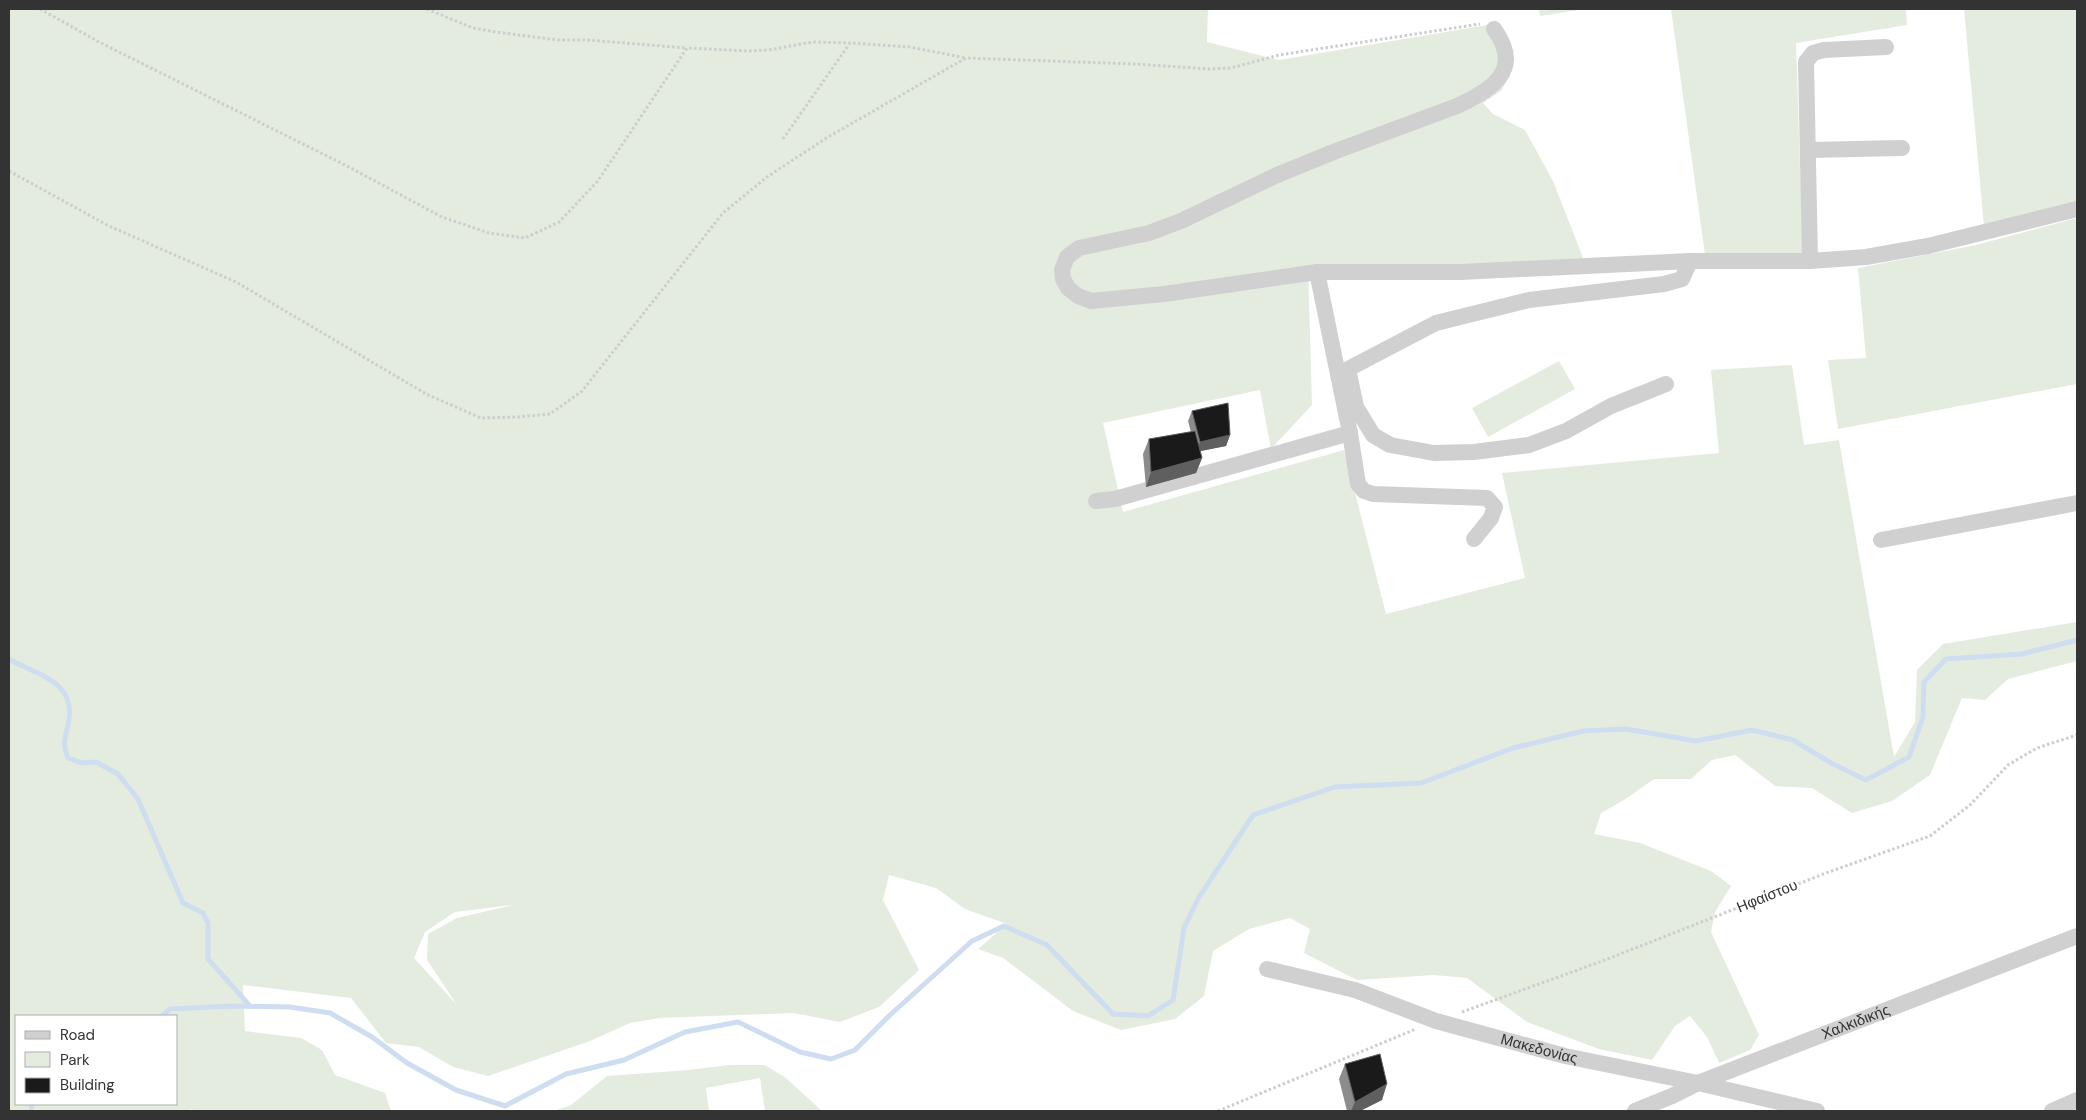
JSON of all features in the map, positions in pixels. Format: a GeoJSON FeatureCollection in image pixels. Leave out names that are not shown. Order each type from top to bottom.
{"type":"FeatureCollection","features":[{"type":"Feature","properties":{"kind":"street"},"geometry":{"type":"LineString","coordinates":[[1494,29],[1503,45],[1507,63],[1502,76],[1493,86],[1476,97],[1277,175],[1181,221],[1149,233],[1079,248],[1067,257],[1062,270],[1063,279],[1068,288],[1078,296],[1091,301],[1164,294],[1317,272],[1460,272],[1690,261],[1810,261],[1866,258],[1928,246],[2077,210]]}},
{"type":"Feature","properties":{"kind":"street"},"geometry":{"type":"LineString","coordinates":[[1810,261],[1806,62],[1813,53],[1824,50],[1886,47]]}},
{"type":"Feature","properties":{"kind":"street"},"geometry":{"type":"LineString","coordinates":[[1809,150],[1902,148]]}},
{"type":"Feature","properties":{"kind":"street"},"geometry":{"type":"LineString","coordinates":[[1348,368],[1436,323],[1529,300],[1664,284],[1682,279],[1690,261]]}},
{"type":"Feature","properties":{"kind":"street"},"geometry":{"type":"LineString","coordinates":[[1317,272],[1350,433],[1358,484],[1364,491],[1373,494],[1487,498],[1495,507],[1491,518],[1474,539]]}},
{"type":"Feature","properties":{"kind":"street"},"geometry":{"type":"LineString","coordinates":[[1340,328],[1356,407],[1373,435],[1390,445],[1434,453],[1474,452],[1529,445],[1566,431],[1611,406],[1666,384]]}},
{"type":"Feature","properties":{"kind":"street"},"geometry":{"type":"LineString","coordinates":[[1096,501],[1115,499],[1350,433]]}},
{"type":"Feature","properties":{"kind":"street"},"geometry":{"type":"LineString","coordinates":[[1881,540],[2077,503]]}},
{"type":"Feature","properties":{"kind":"street","name":"Χαλκιδικής"},"geometry":{"type":"LineString","coordinates":[[1635,1111],[1698,1083],[2077,936]]}},
{"type":"Feature","properties":{"kind":"street","name":"Μακεδονίας"},"geometry":{"type":"LineString","coordinates":[[1267,969],[1355,990],[1436,1022],[1565,1056],[1698,1083],[1817,1111]]}},
{"type":"Feature","properties":{"kind":"street"},"geometry":{"type":"LineString","coordinates":[[2052,1111],[2077,1100]]}},
{"type":"Feature","properties":{"kind":"path"},"geometry":{"type":"LineString","coordinates":[[40,9],[99,42],[347,166],[442,216],[489,233],[525,238],[559,222],[597,182],[687,48]]}},
{"type":"Feature","properties":{"kind":"path"},"geometry":{"type":"LineString","coordinates":[[427,9],[473,28],[558,40],[587,40],[747,52],[812,42],[850,43],[910,48],[966,58],[1134,64],[1209,69],[1231,68],[1279,55],[1481,24],[1494,29]]}},
{"type":"Feature","properties":{"kind":"path"},"geometry":{"type":"LineString","coordinates":[[783,139],[850,43]]}},
{"type":"Feature","properties":{"kind":"path"},"geometry":{"type":"LineString","coordinates":[[9,171],[109,226],[236,282],[428,395],[481,418],[518,418],[550,414],[582,391],[723,213],[767,177],[828,137],[966,58]]}},
{"type":"Feature","properties":{"kind":"path","name":"Ηφαίστου"},"geometry":{"type":"LineString","coordinates":[[1218,1111],[1436,1022],[1605,960],[1826,873],[1930,836],[1970,805],[2008,765],[2037,748],[2077,735]]}},
{"type":"Feature","properties":{"kind":"green space"},"geometry":{"type":"Polygon","coordinates":[[[9,9],[1208,9],[1207,42],[1279,60],[1499,23],[1511,49],[1511,71],[1501,91],[1483,103],[1493,114],[1525,130],[1553,181],[1585,263],[1308,267],[1312,405],[1271,449],[1260,390],[1103,423],[1123,512],[1344,450],[1386,614],[1525,578],[1502,473],[1719,453],[1711,370],[1792,365],[1804,445],[1839,440],[1894,757],[1915,722],[1917,670],[1943,644],[2077,622],[2077,661],[2008,679],[1985,700],[1962,698],[1930,775],[1892,801],[1852,813],[1812,788],[1775,786],[1735,755],[1712,760],[1691,779],[1654,779],[1601,813],[1594,834],[1640,843],[1711,871],[1731,886],[1715,912],[1711,932],[1759,1035],[1750,1050],[1719,1063],[1707,1037],[1690,1016],[1675,1026],[1652,1060],[1599,1049],[1527,1022],[1467,978],[1434,975],[1357,980],[1304,953],[1310,929],[1290,918],[1249,929],[1213,951],[1204,996],[1175,1019],[1121,1030],[1073,1011],[1003,958],[978,949],[1007,924],[965,909],[936,888],[889,875],[883,900],[919,970],[879,1007],[840,1022],[793,1013],[660,1018],[630,1023],[590,1041],[488,1076],[453,1067],[419,1047],[386,1043],[351,998],[243,985],[245,1031],[301,1038],[322,1050],[335,1075],[385,1093],[391,1111],[194,1111],[192,1109],[186,1111],[9,1111],[9,9]],[[513,905],[455,912],[425,932],[414,958],[457,1005],[427,960],[428,934],[457,918],[513,905]]]}},
{"type":"Feature","properties":{"kind":"green space"},"geometry":{"type":"Polygon","coordinates":[[[1539,9],[1585,9],[1540,16],[1539,9]]]}},
{"type":"Feature","properties":{"kind":"green space"},"geometry":{"type":"Polygon","coordinates":[[[1671,9],[1906,9],[1907,25],[1796,43],[1803,260],[1706,262],[1671,9]]]}},
{"type":"Feature","properties":{"kind":"green space"},"geometry":{"type":"Polygon","coordinates":[[[1964,9],[2077,9],[2077,203],[1984,226],[1964,9]]]}},
{"type":"Feature","properties":{"kind":"green space"},"geometry":{"type":"Polygon","coordinates":[[[2077,218],[2077,384],[1838,429],[1828,360],[1866,358],[1858,268],[1976,245],[2077,218]]]}},
{"type":"Feature","properties":{"kind":"green space"},"geometry":{"type":"Polygon","coordinates":[[[1559,361],[1575,389],[1488,437],[1472,408],[1559,361]]]}},
{"type":"Feature","properties":{"kind":"green space"},"geometry":{"type":"Polygon","coordinates":[[[729,1065],[765,1065],[786,1078],[822,1111],[765,1111],[760,1078],[706,1088],[709,1111],[554,1111],[571,1105],[607,1076],[729,1065]]]}},
{"type":"Feature","properties":{"kind":"building"},"geometry":{"type":"Polygon","coordinates":[[[1228,403],[1230,435],[1200,442],[1192,411],[1228,403]]]}},
{"type":"Feature","properties":{"kind":"building"},"geometry":{"type":"Polygon","coordinates":[[[1195,431],[1202,458],[1151,472],[1149,439],[1195,431]]]}},
{"type":"Feature","properties":{"kind":"building"},"geometry":{"type":"Polygon","coordinates":[[[1380,1054],[1387,1084],[1355,1102],[1345,1064],[1380,1054]]]}},
{"type":"Feature","properties":{"kind":"waterway"},"geometry":{"type":"LineString","coordinates":[[163,1015],[170,1009],[234,1006],[290,1007],[330,1013],[372,1037],[407,1063],[456,1090],[505,1106],[566,1074],[624,1060],[685,1032],[738,1022],[800,1052],[831,1059],[855,1050],[890,1015],[972,941],[1004,926],[1047,945],[1113,1014],[1148,1016],[1173,1000],[1184,928],[1199,897],[1253,815],[1335,787],[1421,783],[1513,748],[1583,731],[1626,729],[1696,741],[1752,730],[1793,740],[1831,763],[1866,780],[1909,757],[1923,717],[1924,682],[1946,659],[2022,654],[2077,640]]}},
{"type":"Feature","properties":{"kind":"waterway"},"geometry":{"type":"LineString","coordinates":[[9,659],[53,682],[61,689],[67,699],[70,710],[65,738],[68,758],[82,763],[96,762],[118,774],[138,799],[183,903],[203,913],[208,923],[208,959],[250,1006]]}},
{"type":"Feature","properties":{"kind":"waterway"},"geometry":{"type":"LineString","coordinates":[[31,1111],[32,1105]]}}]}
